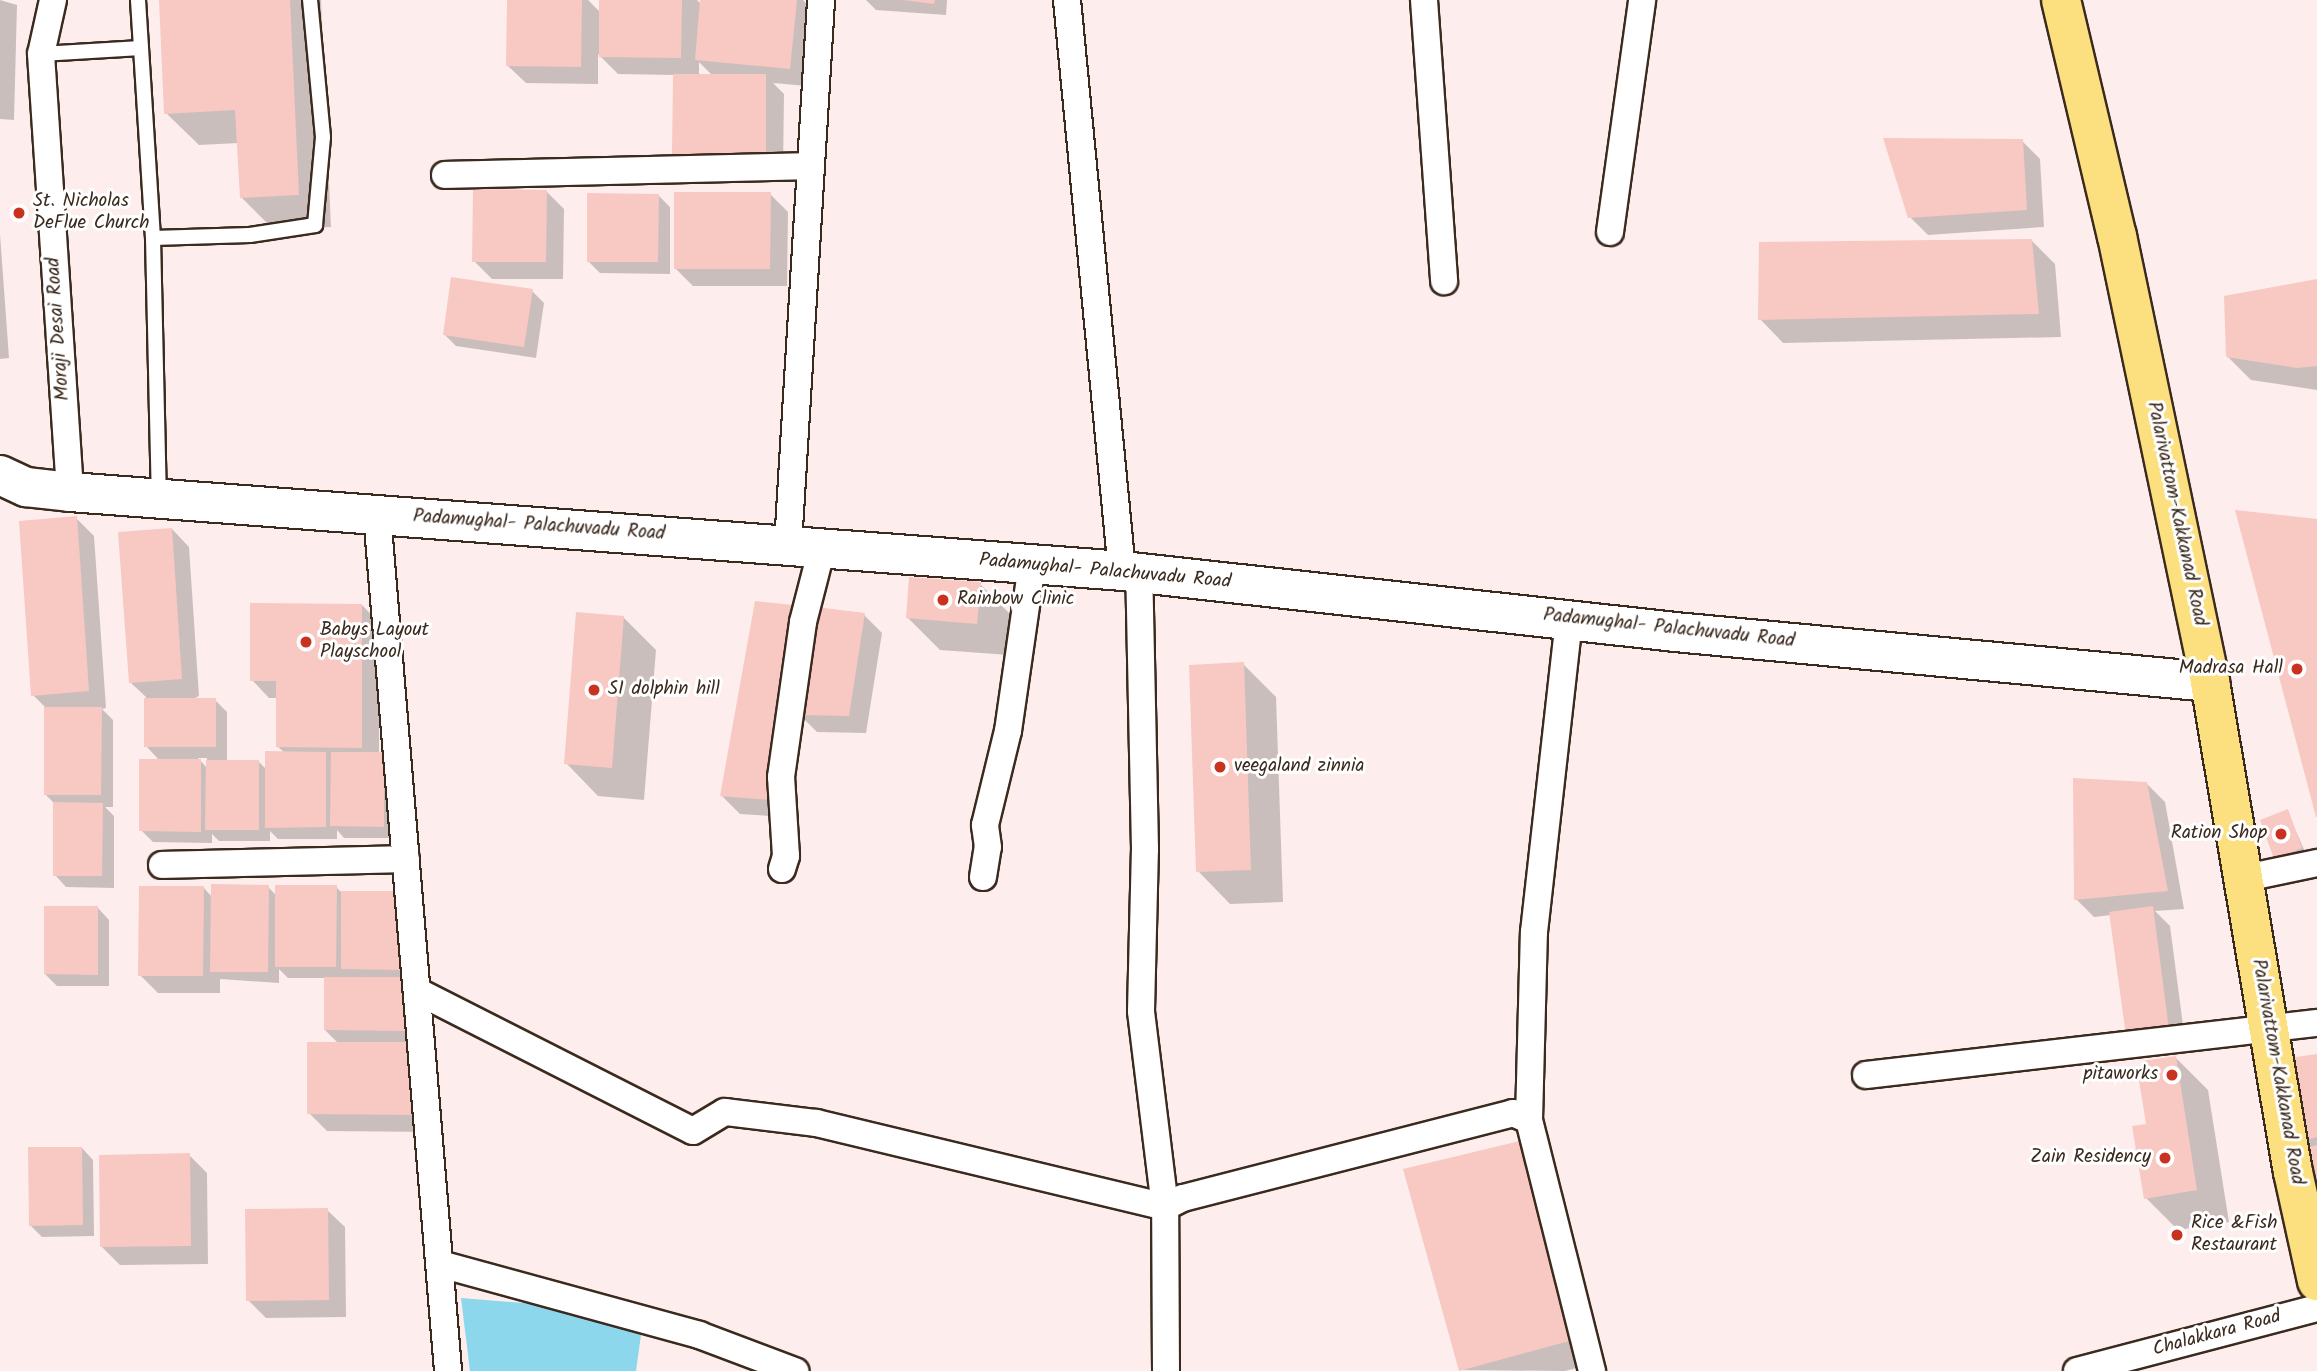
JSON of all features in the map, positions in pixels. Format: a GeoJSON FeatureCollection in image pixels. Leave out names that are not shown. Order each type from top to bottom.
{"type":"FeatureCollection","features":[{"type":"Feature","properties":{"kind":"main road","name":"Palarivattom-Kakkanad Road"},"geometry":{"type":"LineString","coordinates":[[2061,0],[2117,236],[2210,681],[2269,1028],[2316,1271]]}},
{"type":"Feature","properties":{"kind":"main road","name":"Padamughal- Palachuvadu Road"},"geometry":{"type":"LineString","coordinates":[[0,475],[26,487],[70,492],[1130,571],[1569,618],[2210,681]]}},
{"type":"Feature","properties":{"kind":"street","name":"Moraji Desai Road"},"geometry":{"type":"LineString","coordinates":[[53,0],[41,54],[70,492]]}},
{"type":"Feature","properties":{"kind":"street"},"geometry":{"type":"LineString","coordinates":[[782,869],[786,856],[781,777],[803,622],[811,166],[821,0]]}},
{"type":"Feature","properties":{"kind":"street"},"geometry":{"type":"LineString","coordinates":[[1067,0],[1130,571],[1145,849],[1141,1011],[1165,1207],[1165,1371]]}},
{"type":"Feature","properties":{"kind":"street"},"geometry":{"type":"LineString","coordinates":[[1424,0],[1444,281]]}},
{"type":"Feature","properties":{"kind":"street"},"geometry":{"type":"LineString","coordinates":[[1610,232],[1642,0]]}},
{"type":"Feature","properties":{"kind":"street"},"geometry":{"type":"LineString","coordinates":[[445,175],[811,166]]}},
{"type":"Feature","properties":{"kind":"street"},"geometry":{"type":"LineString","coordinates":[[377,514],[448,1371]]}},
{"type":"Feature","properties":{"kind":"street"},"geometry":{"type":"LineString","coordinates":[[983,877],[988,847],[985,825],[1008,731],[1032,564]]}},
{"type":"Feature","properties":{"kind":"street"},"geometry":{"type":"LineString","coordinates":[[1569,618],[1534,932],[1529,1120],[1592,1371]]}},
{"type":"Feature","properties":{"kind":"street"},"geometry":{"type":"LineString","coordinates":[[162,865],[406,859]]}},
{"type":"Feature","properties":{"kind":"street"},"geometry":{"type":"LineString","coordinates":[[2245,878],[2317,863]]}},
{"type":"Feature","properties":{"kind":"street"},"geometry":{"type":"LineString","coordinates":[[417,991],[693,1131],[725,1112],[816,1123],[1165,1207],[1183,1198],[1513,1113],[1529,1120]]}},
{"type":"Feature","properties":{"kind":"street"},"geometry":{"type":"LineString","coordinates":[[1866,1075],[2317,1023]]}},
{"type":"Feature","properties":{"kind":"street"},"geometry":{"type":"LineString","coordinates":[[440,1264],[699,1335],[795,1371]]}},
{"type":"Feature","properties":{"kind":"street","name":"Chalakkara Road"},"geometry":{"type":"LineString","coordinates":[[2077,1371],[2317,1308]]}},
{"type":"Feature","properties":{"kind":"lane"},"geometry":{"type":"LineString","coordinates":[[138,0],[153,238],[159,497]]}},
{"type":"Feature","properties":{"kind":"lane"},"geometry":{"type":"LineString","coordinates":[[153,238],[250,234],[315,225],[323,137],[310,0]]}},
{"type":"Feature","properties":{"kind":"lane"},"geometry":{"type":"LineString","coordinates":[[41,54],[141,48]]}},
{"type":"Feature","properties":{"kind":"water"},"geometry":{"type":"Polygon","coordinates":[[[461,1298],[644,1313],[636,1371],[470,1371],[461,1298]]]}},
{"type":"Feature","properties":{"kind":"building"},"geometry":{"type":"Polygon","coordinates":[[[159,0],[290,0],[299,195],[240,198],[235,110],[164,114],[159,0]]]}},
{"type":"Feature","properties":{"kind":"building"},"geometry":{"type":"Polygon","coordinates":[[[507,0],[582,0],[581,67],[506,66],[507,0]]]}},
{"type":"Feature","properties":{"kind":"building"},"geometry":{"type":"Polygon","coordinates":[[[599,0],[682,0],[681,58],[599,57],[599,0]]]}},
{"type":"Feature","properties":{"kind":"building"},"geometry":{"type":"Polygon","coordinates":[[[700,0],[797,0],[790,69],[695,60],[700,0]]]}},
{"type":"Feature","properties":{"kind":"building"},"geometry":{"type":"Polygon","coordinates":[[[903,0],[935,0],[934,4],[903,0]]]}},
{"type":"Feature","properties":{"kind":"building"},"geometry":{"type":"Polygon","coordinates":[[[673,74],[766,74],[766,155],[672,154],[673,74]]]}},
{"type":"Feature","properties":{"kind":"building"},"geometry":{"type":"Polygon","coordinates":[[[1883,138],[2023,139],[2027,210],[1908,218],[1883,138]]]}},
{"type":"Feature","properties":{"kind":"building"},"geometry":{"type":"Polygon","coordinates":[[[473,189],[547,190],[546,262],[472,262],[473,189]]]}},
{"type":"Feature","properties":{"kind":"building"},"geometry":{"type":"Polygon","coordinates":[[[674,192],[771,192],[770,269],[674,269],[674,192]]]}},
{"type":"Feature","properties":{"kind":"building"},"geometry":{"type":"Polygon","coordinates":[[[587,193],[659,194],[658,262],[587,262],[587,193]]]}},
{"type":"Feature","properties":{"kind":"building"},"geometry":{"type":"Polygon","coordinates":[[[2032,239],[2039,314],[1758,320],[1759,242],[2032,239]]]}},
{"type":"Feature","properties":{"kind":"building"},"geometry":{"type":"Polygon","coordinates":[[[451,277],[533,289],[524,347],[443,335],[451,277]]]}},
{"type":"Feature","properties":{"kind":"building"},"geometry":{"type":"Polygon","coordinates":[[[2317,279],[2317,366],[2297,368],[2226,357],[2224,296],[2317,279]]]}},
{"type":"Feature","properties":{"kind":"building","name":"Madrasa Hall"},"geometry":{"type":"Polygon","coordinates":[[[2235,510],[2317,519],[2317,817],[2316,817],[2235,510]]]}},
{"type":"Feature","properties":{"kind":"building"},"geometry":{"type":"Polygon","coordinates":[[[77,516],[89,691],[31,696],[19,521],[77,516]]]}},
{"type":"Feature","properties":{"kind":"building"},"geometry":{"type":"Polygon","coordinates":[[[172,528],[182,679],[129,683],[118,532],[172,528]]]}},
{"type":"Feature","properties":{"kind":"building","name":"Rainbow Clinic"},"geometry":{"type":"Polygon","coordinates":[[[909,577],[981,582],[977,624],[906,618],[909,577]]]}},
{"type":"Feature","properties":{"kind":"building"},"geometry":{"type":"Polygon","coordinates":[[[755,601],[793,605],[770,800],[720,796],[755,601]]]}},
{"type":"Feature","properties":{"kind":"building","name":"Babys Layout Playschool"},"geometry":{"type":"Polygon","coordinates":[[[250,603],[362,604],[362,748],[276,747],[276,681],[250,681],[250,603]]]}},
{"type":"Feature","properties":{"kind":"building"},"geometry":{"type":"Polygon","coordinates":[[[816,607],[865,613],[849,716],[798,715],[816,607]]]}},
{"type":"Feature","properties":{"kind":"building","name":"SI dolphin hill"},"geometry":{"type":"Polygon","coordinates":[[[576,612],[624,616],[612,768],[564,764],[576,612]]]}},
{"type":"Feature","properties":{"kind":"building","name":"veegaland zinnia"},"geometry":{"type":"Polygon","coordinates":[[[1244,662],[1251,870],[1196,872],[1189,665],[1244,662]]]}},
{"type":"Feature","properties":{"kind":"building"},"geometry":{"type":"Polygon","coordinates":[[[144,698],[216,698],[216,747],[144,747],[144,698]]]}},
{"type":"Feature","properties":{"kind":"building"},"geometry":{"type":"Polygon","coordinates":[[[44,707],[102,707],[101,795],[44,795],[44,707]]]}},
{"type":"Feature","properties":{"kind":"building"},"geometry":{"type":"Polygon","coordinates":[[[265,751],[326,752],[326,827],[265,828],[265,751]]]}},
{"type":"Feature","properties":{"kind":"building"},"geometry":{"type":"Polygon","coordinates":[[[331,752],[384,752],[384,827],[330,826],[331,752]]]}},
{"type":"Feature","properties":{"kind":"building"},"geometry":{"type":"Polygon","coordinates":[[[139,759],[201,759],[201,832],[139,831],[139,759]]]}},
{"type":"Feature","properties":{"kind":"building"},"geometry":{"type":"Polygon","coordinates":[[[206,760],[259,760],[259,830],[205,830],[206,760]]]}},
{"type":"Feature","properties":{"kind":"building"},"geometry":{"type":"Polygon","coordinates":[[[2073,778],[2147,782],[2168,891],[2074,900],[2073,778]]]}},
{"type":"Feature","properties":{"kind":"building"},"geometry":{"type":"Polygon","coordinates":[[[53,802],[103,803],[102,876],[53,876],[53,802]]]}},
{"type":"Feature","properties":{"kind":"building","name":"Ration Shop"},"geometry":{"type":"Polygon","coordinates":[[[2288,809],[2302,848],[2274,859],[2260,820],[2288,809]]]}},
{"type":"Feature","properties":{"kind":"building"},"geometry":{"type":"Polygon","coordinates":[[[211,884],[269,885],[268,972],[210,972],[211,884]]]}},
{"type":"Feature","properties":{"kind":"building"},"geometry":{"type":"Polygon","coordinates":[[[275,885],[337,885],[336,967],[275,967],[275,885]]]}},
{"type":"Feature","properties":{"kind":"building"},"geometry":{"type":"Polygon","coordinates":[[[139,886],[204,886],[203,976],[138,976],[139,886]]]}},
{"type":"Feature","properties":{"kind":"building"},"geometry":{"type":"Polygon","coordinates":[[[341,891],[402,891],[402,970],[341,969],[341,891]]]}},
{"type":"Feature","properties":{"kind":"building"},"geometry":{"type":"Polygon","coordinates":[[[44,906],[98,906],[98,975],[44,974],[44,906]]]}},
{"type":"Feature","properties":{"kind":"building"},"geometry":{"type":"Polygon","coordinates":[[[2153,906],[2169,1030],[2126,1036],[2109,912],[2153,906]]]}},
{"type":"Feature","properties":{"kind":"building"},"geometry":{"type":"Polygon","coordinates":[[[324,977],[406,977],[405,1031],[324,1030],[324,977]]]}},
{"type":"Feature","properties":{"kind":"building"},"geometry":{"type":"Polygon","coordinates":[[[307,1042],[417,1042],[417,1115],[307,1114],[307,1042]]]}},
{"type":"Feature","properties":{"kind":"building"},"geometry":{"type":"Polygon","coordinates":[[[2317,1054],[2317,1137],[2300,1142],[2289,1058],[2317,1054]]]}},
{"type":"Feature","properties":{"kind":"building","name":"Zain Residency"},"geometry":{"type":"Polygon","coordinates":[[[2176,1056],[2197,1190],[2144,1199],[2132,1126],[2146,1124],[2138,1074],[2144,1073],[2142,1061],[2176,1056]]]}},
{"type":"Feature","properties":{"kind":"building"},"geometry":{"type":"Polygon","coordinates":[[[1524,1140],[1573,1340],[1459,1371],[1403,1169],[1524,1140]]]}},
{"type":"Feature","properties":{"kind":"building"},"geometry":{"type":"Polygon","coordinates":[[[2317,1145],[2317,1196],[2303,1149],[2317,1145]]]}},
{"type":"Feature","properties":{"kind":"building"},"geometry":{"type":"Polygon","coordinates":[[[28,1147],[82,1147],[83,1225],[29,1226],[28,1147]]]}},
{"type":"Feature","properties":{"kind":"building"},"geometry":{"type":"Polygon","coordinates":[[[190,1153],[191,1246],[100,1247],[99,1155],[190,1153]]]}},
{"type":"Feature","properties":{"kind":"building"},"geometry":{"type":"Polygon","coordinates":[[[328,1208],[329,1300],[246,1301],[245,1209],[328,1208]]]}},
{"type":"Feature","properties":{"kind":"place","name":"St. Nicholas DeFlue Church"},"geometry":{"type":"Point","coordinates":[19,213]}},
{"type":"Feature","properties":{"kind":"place","name":"Rainbow Clinic"},"geometry":{"type":"Point","coordinates":[943,600]}},
{"type":"Feature","properties":{"kind":"place","name":"Babys Layout Playschool"},"geometry":{"type":"Point","coordinates":[306,642]}},
{"type":"Feature","properties":{"kind":"place","name":"Madrasa Hall"},"geometry":{"type":"Point","coordinates":[2297,669]}},
{"type":"Feature","properties":{"kind":"place","name":"SI dolphin hill"},"geometry":{"type":"Point","coordinates":[594,690]}},
{"type":"Feature","properties":{"kind":"place","name":"veegaland zinnia"},"geometry":{"type":"Point","coordinates":[1220,767]}},
{"type":"Feature","properties":{"kind":"place","name":"Ration Shop"},"geometry":{"type":"Point","coordinates":[2281,834]}},
{"type":"Feature","properties":{"kind":"place","name":"pitaworks"},"geometry":{"type":"Point","coordinates":[2172,1075]}},
{"type":"Feature","properties":{"kind":"place","name":"Zain Residency"},"geometry":{"type":"Point","coordinates":[2165,1158]}},
{"type":"Feature","properties":{"kind":"place","name":"Rice &Fish Restaurant"},"geometry":{"type":"Point","coordinates":[2177,1235]}}]}
